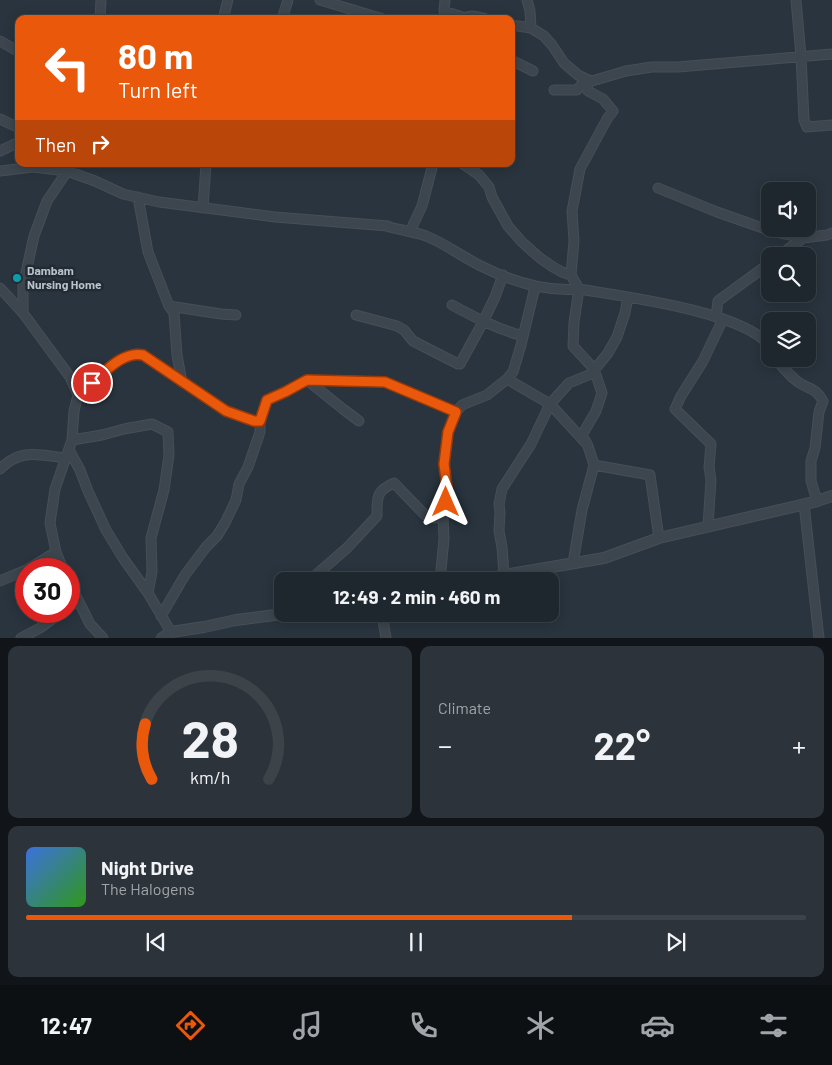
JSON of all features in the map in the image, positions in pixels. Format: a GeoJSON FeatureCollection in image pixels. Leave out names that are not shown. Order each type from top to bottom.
{"type":"FeatureCollection","features":[{"type":"Feature","properties":{"kind":"street"},"geometry":{"type":"LineString","coordinates":[[100,15],[101,0]]}},
{"type":"Feature","properties":{"kind":"street"},"geometry":{"type":"LineString","coordinates":[[224,15],[228,0]]}},
{"type":"Feature","properties":{"kind":"street"},"geometry":{"type":"LineString","coordinates":[[283,15],[288,0]]}},
{"type":"Feature","properties":{"kind":"street"},"geometry":{"type":"LineString","coordinates":[[445,0],[444,11],[456,15]]}},
{"type":"Feature","properties":{"kind":"street"},"geometry":{"type":"LineString","coordinates":[[527,0],[531,28]]}},
{"type":"Feature","properties":{"kind":"street"},"geometry":{"type":"LineString","coordinates":[[796,0],[804,120],[807,127],[832,125]]}},
{"type":"Feature","properties":{"kind":"street"},"geometry":{"type":"LineString","coordinates":[[324,1],[370,15]]}},
{"type":"Feature","properties":{"kind":"street"},"geometry":{"type":"LineString","coordinates":[[515,25],[531,28],[544,36],[564,63],[578,75],[592,81],[626,71],[652,67],[678,67],[832,54]]}},
{"type":"Feature","properties":{"kind":"street"},"geometry":{"type":"LineString","coordinates":[[0,40],[15,49]]}},
{"type":"Feature","properties":{"kind":"street"},"geometry":{"type":"LineString","coordinates":[[515,62],[533,71]]}},
{"type":"Feature","properties":{"kind":"street"},"geometry":{"type":"LineString","coordinates":[[554,90],[577,90],[586,79]]}},
{"type":"Feature","properties":{"kind":"street"},"geometry":{"type":"LineString","coordinates":[[573,563],[582,510],[594,464],[582,435],[596,412],[602,393],[594,369],[573,346],[574,322],[579,289],[571,275],[574,241],[572,211],[580,169],[613,111],[603,100],[588,91],[586,79]]}},
{"type":"Feature","properties":{"kind":"street"},"geometry":{"type":"LineString","coordinates":[[0,119],[15,126]]}},
{"type":"Feature","properties":{"kind":"street"},"geometry":{"type":"LineString","coordinates":[[0,151],[15,144]]}},
{"type":"Feature","properties":{"kind":"street"},"geometry":{"type":"LineString","coordinates":[[0,171],[33,167],[70,167],[123,194],[159,202],[275,217],[388,226],[426,236],[482,267],[535,287],[565,290],[579,289],[668,303],[742,326],[761,336]]}},
{"type":"Feature","properties":{"kind":"street"},"geometry":{"type":"LineString","coordinates":[[23,314],[23,286],[34,236],[47,200],[70,167]]}},
{"type":"Feature","properties":{"kind":"street"},"geometry":{"type":"LineString","coordinates":[[203,208],[206,167]]}},
{"type":"Feature","properties":{"kind":"street"},"geometry":{"type":"LineString","coordinates":[[411,232],[422,206],[432,167]]}},
{"type":"Feature","properties":{"kind":"street"},"geometry":{"type":"LineString","coordinates":[[467,167],[489,187],[492,197],[508,226],[522,242],[553,267],[571,275]]}},
{"type":"Feature","properties":{"kind":"street"},"geometry":{"type":"LineString","coordinates":[[658,188],[762,228],[803,238],[832,234]]}},
{"type":"Feature","properties":{"kind":"street"},"geometry":{"type":"LineString","coordinates":[[138,197],[148,252],[169,306],[174,313],[177,355],[182,382]]}},
{"type":"Feature","properties":{"kind":"street"},"geometry":{"type":"LineString","coordinates":[[791,247],[803,238]]}},
{"type":"Feature","properties":{"kind":"street"},"geometry":{"type":"LineString","coordinates":[[708,526],[711,480],[708,467],[710,444],[675,409],[703,361],[719,318],[718,301],[761,270]]}},
{"type":"Feature","properties":{"kind":"street"},"geometry":{"type":"LineString","coordinates":[[356,315],[397,326],[404,330],[413,342],[460,364],[495,297],[502,275]]}},
{"type":"Feature","properties":{"kind":"street"},"geometry":{"type":"LineString","coordinates":[[441,572],[444,539],[443,517],[447,488],[444,464],[448,432],[456,412],[462,405],[487,395],[513,372],[535,287]]}},
{"type":"Feature","properties":{"kind":"street"},"geometry":{"type":"LineString","coordinates":[[0,288],[23,314],[70,377],[78,395]]}},
{"type":"Feature","properties":{"kind":"street"},"geometry":{"type":"LineString","coordinates":[[504,572],[499,530],[499,504],[502,489],[531,444],[550,404],[569,383],[591,374],[608,353],[617,337],[628,297]]}},
{"type":"Feature","properties":{"kind":"street"},"geometry":{"type":"LineString","coordinates":[[452,305],[483,322],[523,336]]}},
{"type":"Feature","properties":{"kind":"street"},"geometry":{"type":"LineString","coordinates":[[169,306],[236,315]]}},
{"type":"Feature","properties":{"kind":"street"},"geometry":{"type":"LineString","coordinates":[[58,558],[50,523],[55,489],[72,440],[74,411],[78,395],[119,360],[136,354],[143,355],[226,411],[254,421],[260,421]]}},
{"type":"Feature","properties":{"kind":"street"},"geometry":{"type":"LineString","coordinates":[[782,367],[799,382],[819,393],[823,401],[819,412],[815,448],[811,461],[811,481],[817,501]]}},
{"type":"Feature","properties":{"kind":"street"},"geometry":{"type":"LineString","coordinates":[[507,379],[550,404],[588,446]]}},
{"type":"Feature","properties":{"kind":"street"},"geometry":{"type":"LineString","coordinates":[[162,616],[185,575],[206,547],[217,536],[225,523],[236,500],[240,484],[260,432],[260,421],[267,400],[307,380],[385,382],[456,412]]}},
{"type":"Feature","properties":{"kind":"street"},"geometry":{"type":"LineString","coordinates":[[307,380],[359,421]]}},
{"type":"Feature","properties":{"kind":"street"},"geometry":{"type":"LineString","coordinates":[[72,440],[102,436],[124,429],[152,424],[168,432],[169,455],[164,490],[151,538],[152,572],[148,593]]}},
{"type":"Feature","properties":{"kind":"street"},"geometry":{"type":"LineString","coordinates":[[0,470],[10,459],[28,454],[67,454]]}},
{"type":"Feature","properties":{"kind":"street"},"geometry":{"type":"LineString","coordinates":[[67,454],[80,470],[106,530],[162,616],[167,634],[236,620],[274,615]]}},
{"type":"Feature","properties":{"kind":"street"},"geometry":{"type":"LineString","coordinates":[[594,464],[650,475],[659,538]]}},
{"type":"Feature","properties":{"kind":"street"},"geometry":{"type":"LineString","coordinates":[[319,572],[377,516],[377,498],[384,487],[394,483],[425,515],[434,518],[443,517]]}},
{"type":"Feature","properties":{"kind":"street"},"geometry":{"type":"LineString","coordinates":[[521,572],[604,558],[659,538],[832,496]]}},
{"type":"Feature","properties":{"kind":"street"},"geometry":{"type":"LineString","coordinates":[[804,504],[819,638]]}},
{"type":"Feature","properties":{"kind":"street"},"geometry":{"type":"LineString","coordinates":[[46,558],[56,552]]}},
{"type":"Feature","properties":{"kind":"street"},"geometry":{"type":"LineString","coordinates":[[0,581],[15,574]]}},
{"type":"Feature","properties":{"kind":"street"},"geometry":{"type":"LineString","coordinates":[[80,604],[90,624],[103,638]]}},
{"type":"Feature","properties":{"kind":"street"},"geometry":{"type":"LineString","coordinates":[[383,622],[386,638]]}},
{"type":"Feature","properties":{"kind":"street"},"geometry":{"type":"LineString","coordinates":[[21,638],[47,623]]}},
{"type":"Feature","properties":{"kind":"place","name":"Dambam Nursing Home"},"geometry":{"type":"Point","coordinates":[17,278]}},
{"type":"Feature","properties":{"kind":"route"},"geometry":{"type":"LineString","coordinates":[[92,383],[119,360],[136,354],[143,355],[226,411],[254,421],[260,421],[267,400],[307,380],[385,382],[456,412],[448,432],[444,464],[447,488],[446,502]]}}]}
